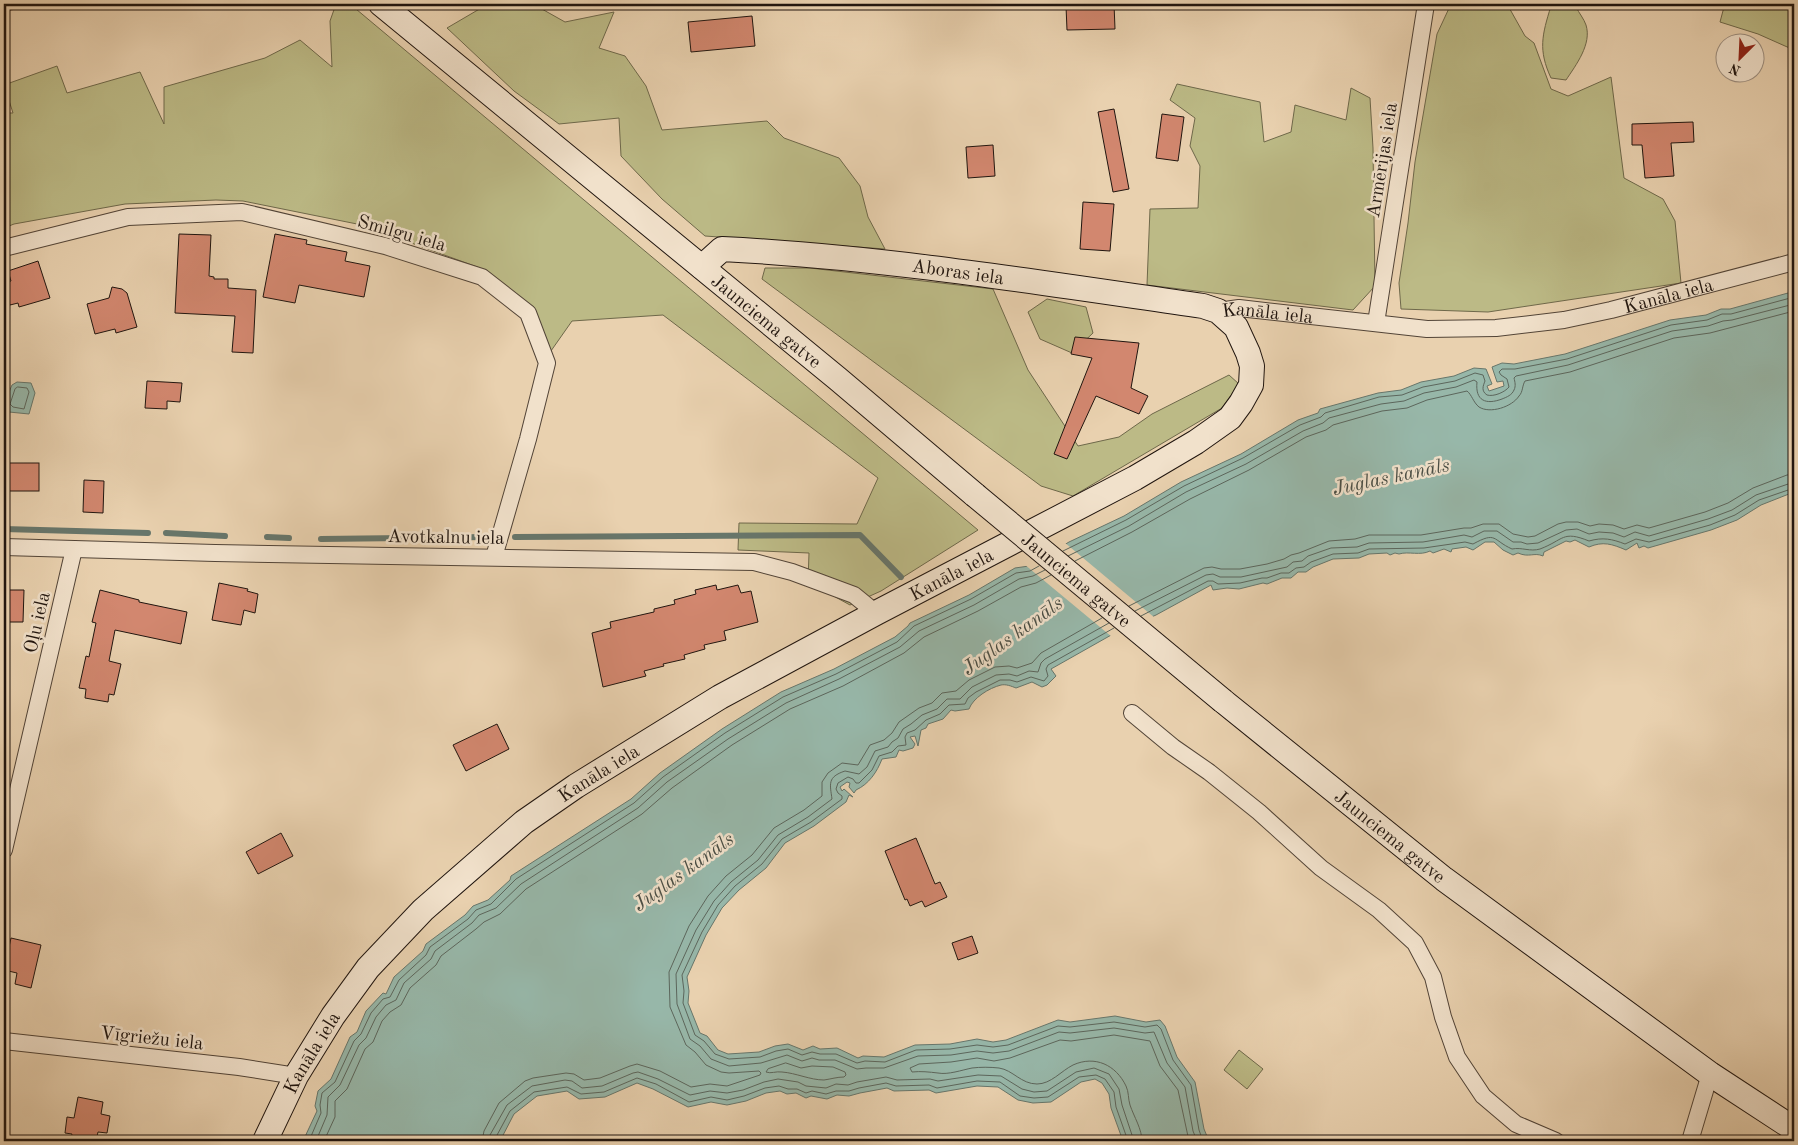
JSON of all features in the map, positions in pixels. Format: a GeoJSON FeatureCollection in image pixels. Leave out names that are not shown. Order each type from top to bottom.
{"type":"FeatureCollection","features":[{"type":"Feature","properties":{"kind":"street","name":"Jaunciema gatve"},"geometry":{"type":"LineString","coordinates":[[381,4],[702,267],[1223,701],[1444,879],[1710,1074],[1794,1129]]}},
{"type":"Feature","properties":{"kind":"street","name":"Armērijas iela"},"geometry":{"type":"LineString","coordinates":[[1376,322],[1426,4]]}},
{"type":"Feature","properties":{"kind":"street","name":"Smilgu iela"},"geometry":{"type":"LineString","coordinates":[[4,248],[128,216],[242,212],[385,246],[482,277],[528,313],[547,363],[528,439],[494,557]]}},
{"type":"Feature","properties":{"kind":"street","name":"Aboras iela"},"geometry":{"type":"LineString","coordinates":[[702,267],[722,249],[762,251],[925,266],[1193,304],[1218,311]]}},
{"type":"Feature","properties":{"kind":"street","name":"Kanāla iela"},"geometry":{"type":"LineString","coordinates":[[1218,311],[1239,308],[1427,329],[1496,328],[1564,320],[1611,310],[1794,262]]}},
{"type":"Feature","properties":{"kind":"street","name":"Kanāla iela"},"geometry":{"type":"LineString","coordinates":[[265,1141],[296,1076],[333,1016],[368,968],[423,910],[524,822],[576,786],[720,697],[1135,478],[1196,442],[1230,418],[1241,403],[1250,385],[1252,366],[1236,327],[1218,311]]}},
{"type":"Feature","properties":{"kind":"street","name":"Avotkalnu iela"},"geometry":{"type":"LineString","coordinates":[[4,547],[754,562],[792,572],[854,595],[876,613]]}},
{"type":"Feature","properties":{"kind":"street","name":"Oļu iela"},"geometry":{"type":"LineString","coordinates":[[4,850],[74,549]]}},
{"type":"Feature","properties":{"kind":"street"},"geometry":{"type":"LineString","coordinates":[[1132,713],[1173,747],[1209,772],[1259,812],[1321,868],[1379,910],[1415,943],[1434,977],[1443,1017],[1457,1057],[1482,1096],[1516,1124],[1556,1141]]}},
{"type":"Feature","properties":{"kind":"street","name":"Vīgriežu iela"},"geometry":{"type":"LineString","coordinates":[[4,1041],[239,1066],[296,1076]]}},
{"type":"Feature","properties":{"kind":"street"},"geometry":{"type":"LineString","coordinates":[[1690,1141],[1710,1074]]}},
{"type":"Feature","properties":{"kind":"shaded area"},"geometry":{"type":"Polygon","coordinates":[[[336,4],[350,4],[978,530],[881,591],[850,605],[808,582],[809,553],[738,550],[739,523],[857,524],[878,478],[663,315],[572,321],[546,358],[547,348],[480,268],[362,225],[243,201],[216,200],[125,204],[14,224],[4,228],[4,113],[13,113],[4,85],[57,66],[67,93],[140,72],[164,124],[164,87],[265,58],[300,40],[332,67],[330,21],[336,4]]]}},
{"type":"Feature","properties":{"kind":"shaded area"},"geometry":{"type":"Polygon","coordinates":[[[488,4],[533,4],[565,22],[614,12],[599,48],[625,56],[646,86],[662,130],[767,121],[784,138],[839,158],[860,186],[868,217],[885,249],[705,236],[662,199],[621,156],[619,118],[559,124],[514,91],[447,28],[488,4]]]}},
{"type":"Feature","properties":{"kind":"shaded area"},"geometry":{"type":"Polygon","coordinates":[[[1451,4],[1507,4],[1525,36],[1534,43],[1551,89],[1568,96],[1611,77],[1624,178],[1663,199],[1675,221],[1681,283],[1488,312],[1401,309],[1399,283],[1415,162],[1437,34],[1451,4]]]}},
{"type":"Feature","properties":{"kind":"shaded area"},"geometry":{"type":"Polygon","coordinates":[[[1743,4],[1794,4],[1794,50],[1766,38],[1766,32],[1752,32],[1720,22],[1724,7],[1743,4]]]}},
{"type":"Feature","properties":{"kind":"shaded area"},"geometry":{"type":"Polygon","coordinates":[[[1551,6],[1576,7],[1586,25],[1587,40],[1585,47],[1566,80],[1551,78],[1544,59],[1543,42],[1545,26],[1551,6]]]}},
{"type":"Feature","properties":{"kind":"shaded area"},"geometry":{"type":"Polygon","coordinates":[[[1177,84],[1260,102],[1264,142],[1291,132],[1295,105],[1346,120],[1351,88],[1370,98],[1373,148],[1375,286],[1353,310],[1147,285],[1150,209],[1198,208],[1200,166],[1190,146],[1195,118],[1170,100],[1177,84]]]}},
{"type":"Feature","properties":{"kind":"shaded area"},"geometry":{"type":"Polygon","coordinates":[[[765,268],[810,268],[993,289],[1028,370],[1078,446],[1119,437],[1152,414],[1229,375],[1239,384],[1222,408],[1073,496],[1041,486],[762,279],[765,268]]]}},
{"type":"Feature","properties":{"kind":"shaded area"},"geometry":{"type":"Polygon","coordinates":[[[1047,299],[1086,307],[1093,333],[1072,353],[1040,339],[1028,312],[1047,299]]]}},
{"type":"Feature","properties":{"kind":"shaded area"},"geometry":{"type":"Polygon","coordinates":[[[1239,1050],[1263,1069],[1247,1089],[1224,1070],[1239,1050]]]}},
{"type":"Feature","properties":{"kind":"water","name":"Juglas kanāls"},"geometry":{"type":"Polygon","coordinates":[[[1794,292],[1794,492],[1761,505],[1737,520],[1711,530],[1648,548],[1644,546],[1639,548],[1637,543],[1626,550],[1608,544],[1589,547],[1575,540],[1566,541],[1544,552],[1543,556],[1518,553],[1513,555],[1503,550],[1494,542],[1485,542],[1473,550],[1466,547],[1452,549],[1451,552],[1444,549],[1433,553],[1430,551],[1390,555],[1387,553],[1369,554],[1359,558],[1333,559],[1306,572],[1298,572],[1291,578],[1282,578],[1267,584],[1263,583],[1239,589],[1213,590],[1211,585],[1156,615],[1113,634],[1051,669],[1056,676],[1047,685],[1042,687],[1032,682],[1016,688],[1001,685],[991,688],[974,701],[969,709],[951,710],[943,719],[928,724],[926,728],[921,730],[918,746],[915,736],[910,737],[915,744],[913,748],[903,751],[899,750],[896,757],[882,759],[872,777],[854,793],[849,787],[850,783],[847,782],[840,787],[842,791],[844,789],[853,797],[849,795],[846,802],[814,826],[785,843],[766,868],[739,890],[722,908],[706,935],[687,977],[688,1003],[700,1033],[707,1036],[718,1050],[728,1054],[759,1052],[775,1046],[788,1044],[803,1050],[813,1046],[820,1049],[837,1048],[858,1058],[863,1056],[884,1057],[915,1045],[950,1044],[977,1039],[993,1042],[1006,1040],[1058,1020],[1070,1022],[1115,1016],[1146,1022],[1160,1020],[1165,1026],[1177,1057],[1195,1082],[1204,1129],[1209,1141],[1123,1141],[1111,1108],[1109,1094],[1102,1083],[1095,1079],[1081,1082],[1051,1102],[1033,1103],[1018,1100],[998,1087],[977,1086],[936,1093],[929,1090],[894,1091],[887,1088],[849,1096],[837,1095],[827,1099],[811,1096],[806,1098],[796,1093],[787,1094],[780,1091],[766,1093],[746,1101],[727,1105],[711,1102],[688,1107],[637,1083],[605,1097],[579,1099],[567,1091],[537,1096],[514,1114],[500,1141],[303,1141],[317,1111],[315,1106],[318,1091],[331,1079],[350,1037],[357,1032],[366,1011],[383,993],[386,994],[394,977],[423,951],[426,944],[465,915],[473,906],[488,900],[510,880],[511,876],[631,799],[660,773],[722,729],[781,692],[834,669],[895,637],[910,623],[969,595],[1015,568],[1029,566],[1069,542],[1124,516],[1181,482],[1241,454],[1298,420],[1318,413],[1320,409],[1378,393],[1401,390],[1421,382],[1454,376],[1474,368],[1486,369],[1492,384],[1487,386],[1489,391],[1504,386],[1503,381],[1497,382],[1492,367],[1502,363],[1514,364],[1565,354],[1670,320],[1706,315],[1721,309],[1730,309],[1794,292]]]}},
{"type":"Feature","properties":{"kind":"water"},"geometry":{"type":"Polygon","coordinates":[[[17,382],[31,383],[35,393],[29,414],[9,412],[4,404],[12,385],[17,382]]]}},
{"type":"Feature","properties":{"kind":"pier"},"geometry":{"type":"Polygon","coordinates":[[[1064,542],[1155,618],[1112,637],[1024,564],[1028,564],[1064,542]]]}},
{"type":"Feature","properties":{"kind":"building"},"geometry":{"type":"Polygon","coordinates":[[[1114,4],[1115,29],[1067,30],[1066,6],[1114,4]]]}},
{"type":"Feature","properties":{"kind":"building"},"geometry":{"type":"Polygon","coordinates":[[[752,16],[755,46],[691,52],[688,22],[752,16]]]}},
{"type":"Feature","properties":{"kind":"building"},"geometry":{"type":"Polygon","coordinates":[[[1114,109],[1129,189],[1113,192],[1098,112],[1114,109]]]}},
{"type":"Feature","properties":{"kind":"building"},"geometry":{"type":"Polygon","coordinates":[[[1162,114],[1184,117],[1178,161],[1156,158],[1162,114]]]}},
{"type":"Feature","properties":{"kind":"building"},"geometry":{"type":"Polygon","coordinates":[[[1693,122],[1694,142],[1671,143],[1674,176],[1645,178],[1642,145],[1632,145],[1632,124],[1693,122]]]}},
{"type":"Feature","properties":{"kind":"building"},"geometry":{"type":"Polygon","coordinates":[[[993,145],[995,176],[968,178],[966,147],[993,145]]]}},
{"type":"Feature","properties":{"kind":"building"},"geometry":{"type":"Polygon","coordinates":[[[1083,202],[1114,204],[1110,251],[1080,249],[1083,202]]]}},
{"type":"Feature","properties":{"kind":"building"},"geometry":{"type":"Polygon","coordinates":[[[179,234],[211,235],[209,276],[214,277],[214,279],[228,279],[228,288],[256,290],[253,353],[232,352],[235,316],[175,313],[179,234]]]}},
{"type":"Feature","properties":{"kind":"building"},"geometry":{"type":"Polygon","coordinates":[[[275,234],[307,240],[306,244],[347,252],[345,261],[370,266],[364,297],[299,285],[295,303],[263,297],[275,234]]]}},
{"type":"Feature","properties":{"kind":"building"},"geometry":{"type":"Polygon","coordinates":[[[38,261],[50,298],[19,307],[18,303],[10,305],[4,287],[4,283],[11,281],[8,271],[38,261]]]}},
{"type":"Feature","properties":{"kind":"building"},"geometry":{"type":"Polygon","coordinates":[[[112,287],[122,289],[127,293],[137,327],[116,333],[115,329],[95,334],[87,304],[109,298],[112,287]]]}},
{"type":"Feature","properties":{"kind":"building"},"geometry":{"type":"Polygon","coordinates":[[[1075,337],[1139,343],[1131,388],[1148,396],[1139,414],[1096,396],[1067,459],[1054,454],[1092,358],[1071,354],[1075,337]]]}},
{"type":"Feature","properties":{"kind":"building"},"geometry":{"type":"Polygon","coordinates":[[[147,381],[182,383],[180,402],[167,401],[167,409],[145,408],[147,381]]]}},
{"type":"Feature","properties":{"kind":"building"},"geometry":{"type":"Polygon","coordinates":[[[7,463],[39,463],[39,491],[7,491],[7,463]]]}},
{"type":"Feature","properties":{"kind":"building"},"geometry":{"type":"Polygon","coordinates":[[[84,480],[104,481],[103,513],[83,512],[84,480]]]}},
{"type":"Feature","properties":{"kind":"building"},"geometry":{"type":"Polygon","coordinates":[[[219,583],[248,589],[247,591],[258,594],[255,613],[244,610],[241,625],[212,620],[219,583]]]}},
{"type":"Feature","properties":{"kind":"building"},"geometry":{"type":"Polygon","coordinates":[[[716,585],[717,590],[738,585],[741,593],[751,591],[758,622],[724,631],[726,640],[704,645],[705,649],[684,655],[685,659],[644,671],[646,676],[603,687],[592,633],[611,628],[610,622],[654,612],[654,609],[675,604],[674,600],[696,594],[695,590],[716,585]]]}},
{"type":"Feature","properties":{"kind":"building"},"geometry":{"type":"Polygon","coordinates":[[[4,590],[24,590],[23,622],[4,622],[4,590]]]}},
{"type":"Feature","properties":{"kind":"building"},"geometry":{"type":"Polygon","coordinates":[[[100,590],[139,600],[139,602],[187,612],[181,644],[115,630],[109,661],[121,664],[114,695],[109,694],[108,702],[85,698],[86,689],[79,688],[86,656],[89,657],[96,623],[92,622],[100,590]]]}},
{"type":"Feature","properties":{"kind":"building"},"geometry":{"type":"Polygon","coordinates":[[[497,724],[509,749],[466,771],[453,745],[497,724]]]}},
{"type":"Feature","properties":{"kind":"building"},"geometry":{"type":"Polygon","coordinates":[[[281,833],[293,856],[258,874],[246,852],[281,833]]]}},
{"type":"Feature","properties":{"kind":"building"},"geometry":{"type":"Polygon","coordinates":[[[916,838],[935,884],[940,882],[947,897],[925,907],[922,901],[910,906],[907,899],[905,900],[885,851],[916,838]]]}},
{"type":"Feature","properties":{"kind":"building"},"geometry":{"type":"Polygon","coordinates":[[[972,936],[978,953],[958,960],[952,943],[972,936]]]}},
{"type":"Feature","properties":{"kind":"building"},"geometry":{"type":"Polygon","coordinates":[[[11,938],[41,945],[31,988],[15,984],[17,973],[4,970],[11,938]]]}},
{"type":"Feature","properties":{"kind":"building"},"geometry":{"type":"Polygon","coordinates":[[[78,1097],[103,1102],[101,1114],[110,1116],[107,1133],[98,1132],[96,1141],[70,1141],[72,1134],[65,1133],[67,1117],[74,1118],[78,1097]]]}},
{"type":"Feature","properties":{"kind":"waterway"},"geometry":{"type":"LineString","coordinates":[[4,529],[148,533]]}},
{"type":"Feature","properties":{"kind":"waterway"},"geometry":{"type":"LineString","coordinates":[[166,533],[225,536]]}},
{"type":"Feature","properties":{"kind":"waterway"},"geometry":{"type":"LineString","coordinates":[[515,537],[860,535],[901,577]]}},
{"type":"Feature","properties":{"kind":"waterway"},"geometry":{"type":"LineString","coordinates":[[267,537],[289,538]]}},
{"type":"Feature","properties":{"kind":"waterway"},"geometry":{"type":"LineString","coordinates":[[321,539],[488,537]]}},
{"type":"Feature","properties":{"kind":"railway"},"geometry":{"type":"LineString","coordinates":[[4,9],[51,4]]}}]}
